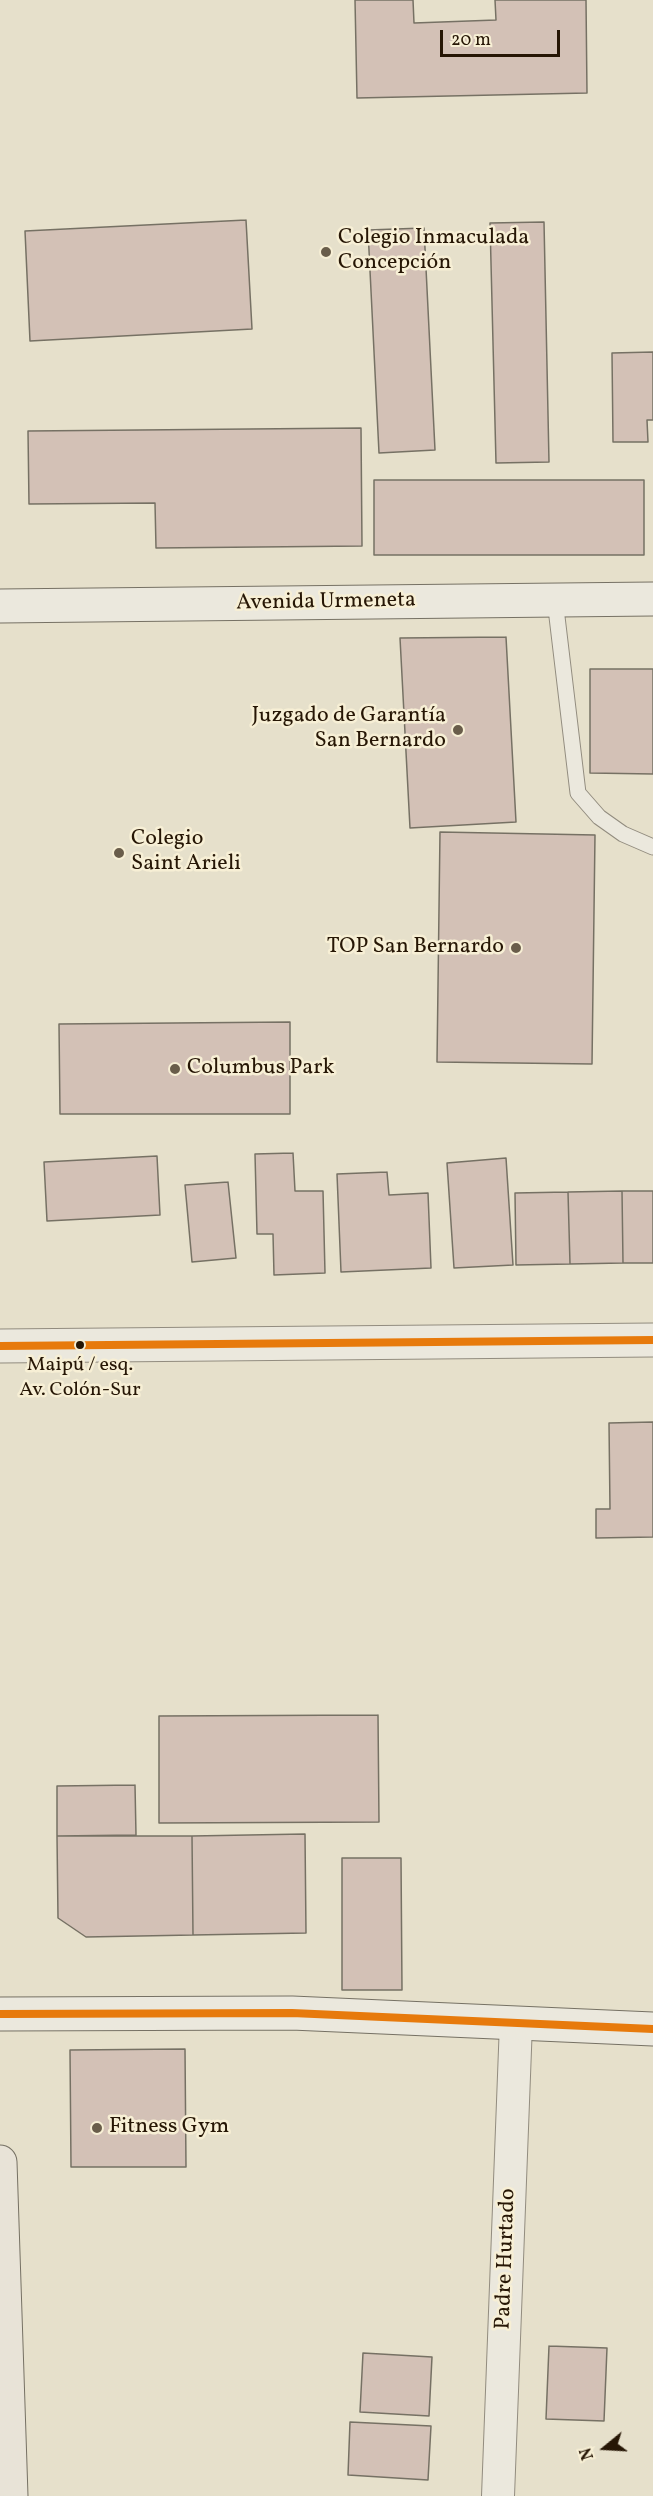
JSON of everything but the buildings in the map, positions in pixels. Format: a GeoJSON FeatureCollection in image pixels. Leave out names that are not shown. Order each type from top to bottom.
{"type":"FeatureCollection","features":[{"type":"Feature","properties":{"kind":"main road","name":"Avenida Urmeneta"},"geometry":{"type":"LineString","coordinates":[[0,606],[653,599]]}},
{"type":"Feature","properties":{"kind":"main road"},"geometry":{"type":"LineString","coordinates":[[0,1346],[653,1340]]}},
{"type":"Feature","properties":{"kind":"main road"},"geometry":{"type":"LineString","coordinates":[[0,2014],[292,2013],[653,2029]]}},
{"type":"Feature","properties":{"kind":"main road"},"geometry":{"type":"LineString","coordinates":[[0,2162],[11,2496]]}},
{"type":"Feature","properties":{"kind":"street","name":"Padre Hurtado"},"geometry":{"type":"LineString","coordinates":[[498,2496],[516,2023]]}},
{"type":"Feature","properties":{"kind":"lane"},"geometry":{"type":"LineString","coordinates":[[555,600],[578,793],[599,817],[623,834],[653,847]]}},
{"type":"Feature","properties":{"kind":"transit line"},"geometry":{"type":"LineString","coordinates":[[0,1346],[653,1340]]}},
{"type":"Feature","properties":{"kind":"transit line"},"geometry":{"type":"LineString","coordinates":[[0,2014],[292,2013],[653,2029]]}},
{"type":"Feature","properties":{"kind":"place","name":"Colegio Inmaculada Concepción"},"geometry":{"type":"Point","coordinates":[326,252]}},
{"type":"Feature","properties":{"kind":"place","name":"Juzgado de Garantía San Bernardo"},"geometry":{"type":"Point","coordinates":[458,730]}},
{"type":"Feature","properties":{"kind":"place","name":"Colegio Saint Arieli"},"geometry":{"type":"Point","coordinates":[119,853]}},
{"type":"Feature","properties":{"kind":"place","name":"TOP San Bernardo"},"geometry":{"type":"Point","coordinates":[516,948]}},
{"type":"Feature","properties":{"kind":"place","name":"Columbus Park"},"geometry":{"type":"Point","coordinates":[175,1069]}},
{"type":"Feature","properties":{"kind":"place","name":"Maipú / esq. Av. Colón-Sur"},"geometry":{"type":"Point","coordinates":[80,1345]}},
{"type":"Feature","properties":{"kind":"place","name":"Fitness Gym"},"geometry":{"type":"Point","coordinates":[97,2128]}}]}
